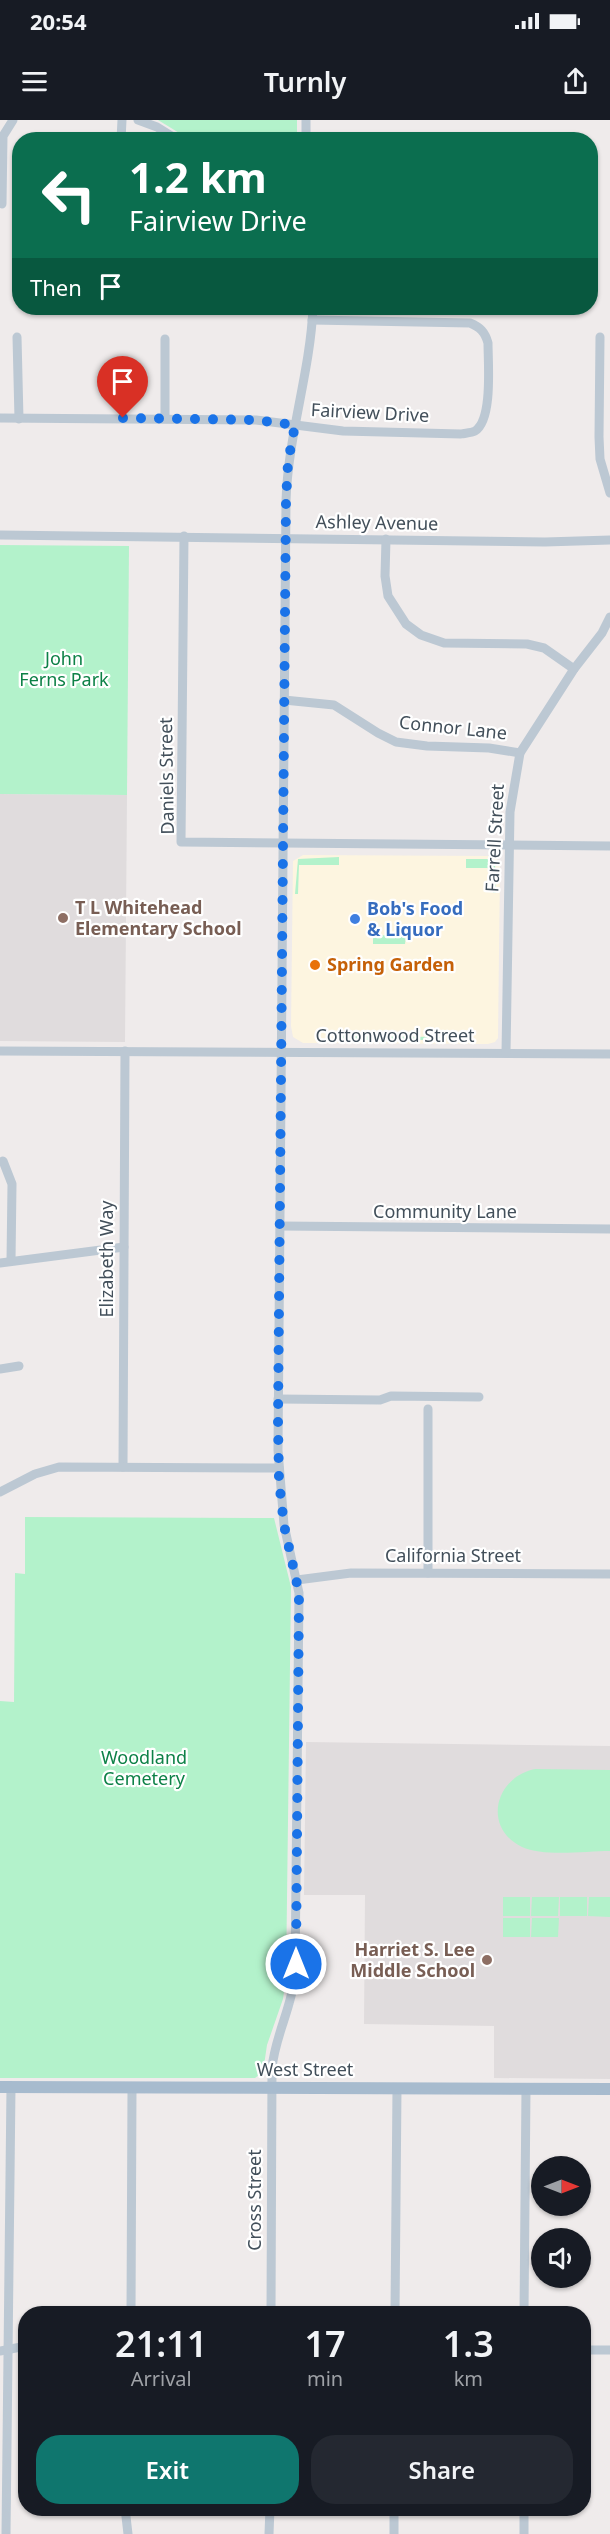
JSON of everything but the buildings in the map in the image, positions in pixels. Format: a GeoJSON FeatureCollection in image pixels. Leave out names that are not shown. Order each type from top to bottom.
{"type":"FeatureCollection","features":[{"type":"Feature","properties":{"kind":"main road","name":"West Street"},"geometry":{"type":"LineString","coordinates":[[5,2087],[610,2089]]}},
{"type":"Feature","properties":{"kind":"street"},"geometry":{"type":"LineString","coordinates":[[2,204],[3,136],[13,120]]}},
{"type":"Feature","properties":{"kind":"street"},"geometry":{"type":"LineString","coordinates":[[138,120],[165,132]]}},
{"type":"Feature","properties":{"kind":"street","name":"Cross Street"},"geometry":{"type":"LineString","coordinates":[[271,2306],[273,2058],[291,2001],[296,1975],[299,1639],[297,1580],[287,1542],[279,1468],[278,1399],[286,537],[288,462],[304,382],[312,315]]}},
{"type":"Feature","properties":{"kind":"street","name":"Fairview Drive"},"geometry":{"type":"LineString","coordinates":[[0,418],[256,420],[343,431],[461,434],[474,432],[483,423],[486,410],[488,343],[485,333],[477,326],[463,323],[312,320]]}},
{"type":"Feature","properties":{"kind":"street"},"geometry":{"type":"LineString","coordinates":[[17,337],[19,419]]}},
{"type":"Feature","properties":{"kind":"street"},"geometry":{"type":"LineString","coordinates":[[600,337],[600,459],[610,493]]}},
{"type":"Feature","properties":{"kind":"street"},"geometry":{"type":"LineString","coordinates":[[165,339],[165,418]]}},
{"type":"Feature","properties":{"kind":"street","name":"Ashley Avenue"},"geometry":{"type":"LineString","coordinates":[[0,535],[545,542],[610,540]]}},
{"type":"Feature","properties":{"kind":"street","name":"Daniels Street"},"geometry":{"type":"LineString","coordinates":[[184,536],[181,842],[610,846]]}},
{"type":"Feature","properties":{"kind":"street"},"geometry":{"type":"LineString","coordinates":[[386,539],[385,576],[388,596],[406,624],[413,630],[432,640],[444,643],[527,644],[544,648],[574,669]]}},
{"type":"Feature","properties":{"kind":"street","name":"Farrell Street"},"geometry":{"type":"LineString","coordinates":[[506,1053],[510,812],[520,753],[574,669],[602,633],[610,617]]}},
{"type":"Feature","properties":{"kind":"street","name":"Connor Lane"},"geometry":{"type":"LineString","coordinates":[[284,700],[334,705],[396,742],[427,746],[489,748],[520,753]]}},
{"type":"Feature","properties":{"kind":"street","name":"Cottonwood Street"},"geometry":{"type":"LineString","coordinates":[[0,1051],[610,1054]]}},
{"type":"Feature","properties":{"kind":"street","name":"Elizabeth Way"},"geometry":{"type":"LineString","coordinates":[[123,1467],[125,1052]]}},
{"type":"Feature","properties":{"kind":"street"},"geometry":{"type":"LineString","coordinates":[[3,1161],[12,1184],[11,1261]]}},
{"type":"Feature","properties":{"kind":"street","name":"Community Lane"},"geometry":{"type":"LineString","coordinates":[[280,1226],[610,1229]]}},
{"type":"Feature","properties":{"kind":"street"},"geometry":{"type":"LineString","coordinates":[[0,1263],[124,1246]]}},
{"type":"Feature","properties":{"kind":"street"},"geometry":{"type":"LineString","coordinates":[[0,1369],[20,1366]]}},
{"type":"Feature","properties":{"kind":"street"},"geometry":{"type":"LineString","coordinates":[[278,1399],[380,1400],[391,1396],[479,1397]]}},
{"type":"Feature","properties":{"kind":"street"},"geometry":{"type":"LineString","coordinates":[[428,1409],[428,1573]]}},
{"type":"Feature","properties":{"kind":"street"},"geometry":{"type":"LineString","coordinates":[[0,1492],[51,1468],[279,1468]]}},
{"type":"Feature","properties":{"kind":"street","name":"California Street"},"geometry":{"type":"LineString","coordinates":[[297,1580],[348,1573],[610,1574]]}},
{"type":"Feature","properties":{"kind":"street"},"geometry":{"type":"LineString","coordinates":[[5,2087],[6,2534]]}},
{"type":"Feature","properties":{"kind":"street"},"geometry":{"type":"LineString","coordinates":[[131,2306],[132,2088]]}},
{"type":"Feature","properties":{"kind":"street"},"geometry":{"type":"LineString","coordinates":[[395,2306],[397,2088]]}},
{"type":"Feature","properties":{"kind":"street"},"geometry":{"type":"LineString","coordinates":[[524,2306],[526,2088]]}},
{"type":"Feature","properties":{"kind":"street"},"geometry":{"type":"LineString","coordinates":[[591,2350],[610,2350]]}},
{"type":"Feature","properties":{"kind":"street"},"geometry":{"type":"LineString","coordinates":[[126,2516],[128,2534]]}},
{"type":"Feature","properties":{"kind":"street"},"geometry":{"type":"LineString","coordinates":[[270,2516],[270,2534]]}},
{"type":"Feature","properties":{"kind":"street"},"geometry":{"type":"LineString","coordinates":[[394,2516],[394,2534]]}},
{"type":"Feature","properties":{"kind":"street"},"geometry":{"type":"LineString","coordinates":[[524,2516],[524,2534]]}},
{"type":"Feature","properties":{"kind":"shaded area","name":"T L Whitehead Elementary School"},"geometry":{"type":"Polygon","coordinates":[[[0,794],[127,795],[125,1042],[0,1041],[0,794]]]}},
{"type":"Feature","properties":{"kind":"shaded area"},"geometry":{"type":"Polygon","coordinates":[[[303,855],[492,856],[497,859],[500,867],[498,1038],[495,1042],[488,1044],[303,1043],[293,1037],[291,1026],[293,861],[303,855]]]}},
{"type":"Feature","properties":{"kind":"shaded area","name":"Harriet S. Lee Middle School"},"geometry":{"type":"Polygon","coordinates":[[[306,1742],[610,1746],[610,2079],[494,2078],[494,2026],[364,2024],[365,1895],[304,1895],[306,1742]]]}},
{"type":"Feature","properties":{"kind":"green space"},"geometry":{"type":"Polygon","coordinates":[[[158,120],[297,120],[297,132],[178,132],[158,120]]]}},
{"type":"Feature","properties":{"kind":"green space","name":"John Ferns Park"},"geometry":{"type":"Polygon","coordinates":[[[0,545],[129,546],[127,795],[0,794],[0,545]]]}},
{"type":"Feature","properties":{"kind":"green space"},"geometry":{"type":"Polygon","coordinates":[[[339,857],[339,865],[299,865],[298,894],[295,894],[298,859],[339,857]]]}},
{"type":"Feature","properties":{"kind":"green space"},"geometry":{"type":"Polygon","coordinates":[[[466,859],[491,859],[495,862],[496,893],[493,893],[493,868],[466,868],[466,859]]]}},
{"type":"Feature","properties":{"kind":"green space"},"geometry":{"type":"Polygon","coordinates":[[[373,935],[406,936],[405,944],[373,944],[373,935]]]}},
{"type":"Feature","properties":{"kind":"green space"},"geometry":{"type":"Polygon","coordinates":[[[342,1030],[345,1036],[443,1037],[445,1030],[445,1040],[342,1040],[342,1030]]]}},
{"type":"Feature","properties":{"kind":"green space","name":"Woodland Cemetery"},"geometry":{"type":"Polygon","coordinates":[[[25,1517],[274,1518],[291,1587],[286,1977],[283,1999],[267,2045],[263,2072],[255,2078],[0,2078],[0,1701],[14,1702],[15,1573],[25,1574],[25,1517]]]}},
{"type":"Feature","properties":{"kind":"green space"},"geometry":{"type":"Polygon","coordinates":[[[535,1769],[610,1770],[610,1851],[541,1852],[522,1847],[509,1839],[498,1816],[498,1804],[510,1782],[521,1774],[535,1769]]]}},
{"type":"Feature","properties":{"kind":"green space"},"geometry":{"type":"Polygon","coordinates":[[[503,1897],[530,1897],[530,1916],[503,1916],[503,1897]]]}},
{"type":"Feature","properties":{"kind":"green space"},"geometry":{"type":"Polygon","coordinates":[[[532,1897],[559,1897],[558,1916],[531,1916],[532,1897]]]}},
{"type":"Feature","properties":{"kind":"green space"},"geometry":{"type":"Polygon","coordinates":[[[560,1897],[587,1897],[587,1916],[560,1916],[560,1897]]]}},
{"type":"Feature","properties":{"kind":"green space"},"geometry":{"type":"Polygon","coordinates":[[[589,1897],[610,1897],[610,1917],[588,1916],[589,1897]]]}},
{"type":"Feature","properties":{"kind":"green space"},"geometry":{"type":"Polygon","coordinates":[[[503,1918],[530,1918],[530,1937],[503,1937],[503,1918]]]}},
{"type":"Feature","properties":{"kind":"green space"},"geometry":{"type":"Polygon","coordinates":[[[532,1918],[559,1918],[558,1937],[531,1937],[532,1918]]]}},
{"type":"Feature","properties":{"kind":"place","name":"T L Whitehead Elementary School"},"geometry":{"type":"Point","coordinates":[63,918]}},
{"type":"Feature","properties":{"kind":"place","name":"Bob's Food & Liquor"},"geometry":{"type":"Point","coordinates":[355,919]}},
{"type":"Feature","properties":{"kind":"place","name":"Spring Garden"},"geometry":{"type":"Point","coordinates":[315,965]}},
{"type":"Feature","properties":{"kind":"place","name":"Harriet S. Lee Middle School"},"geometry":{"type":"Point","coordinates":[487,1960]}},
{"type":"Feature","properties":{"kind":"route"},"geometry":{"type":"LineString","coordinates":[[123,418],[256,420],[295,425],[288,462],[286,501],[278,1421],[279,1481],[284,1525],[299,1593],[296,1964]]}}]}
